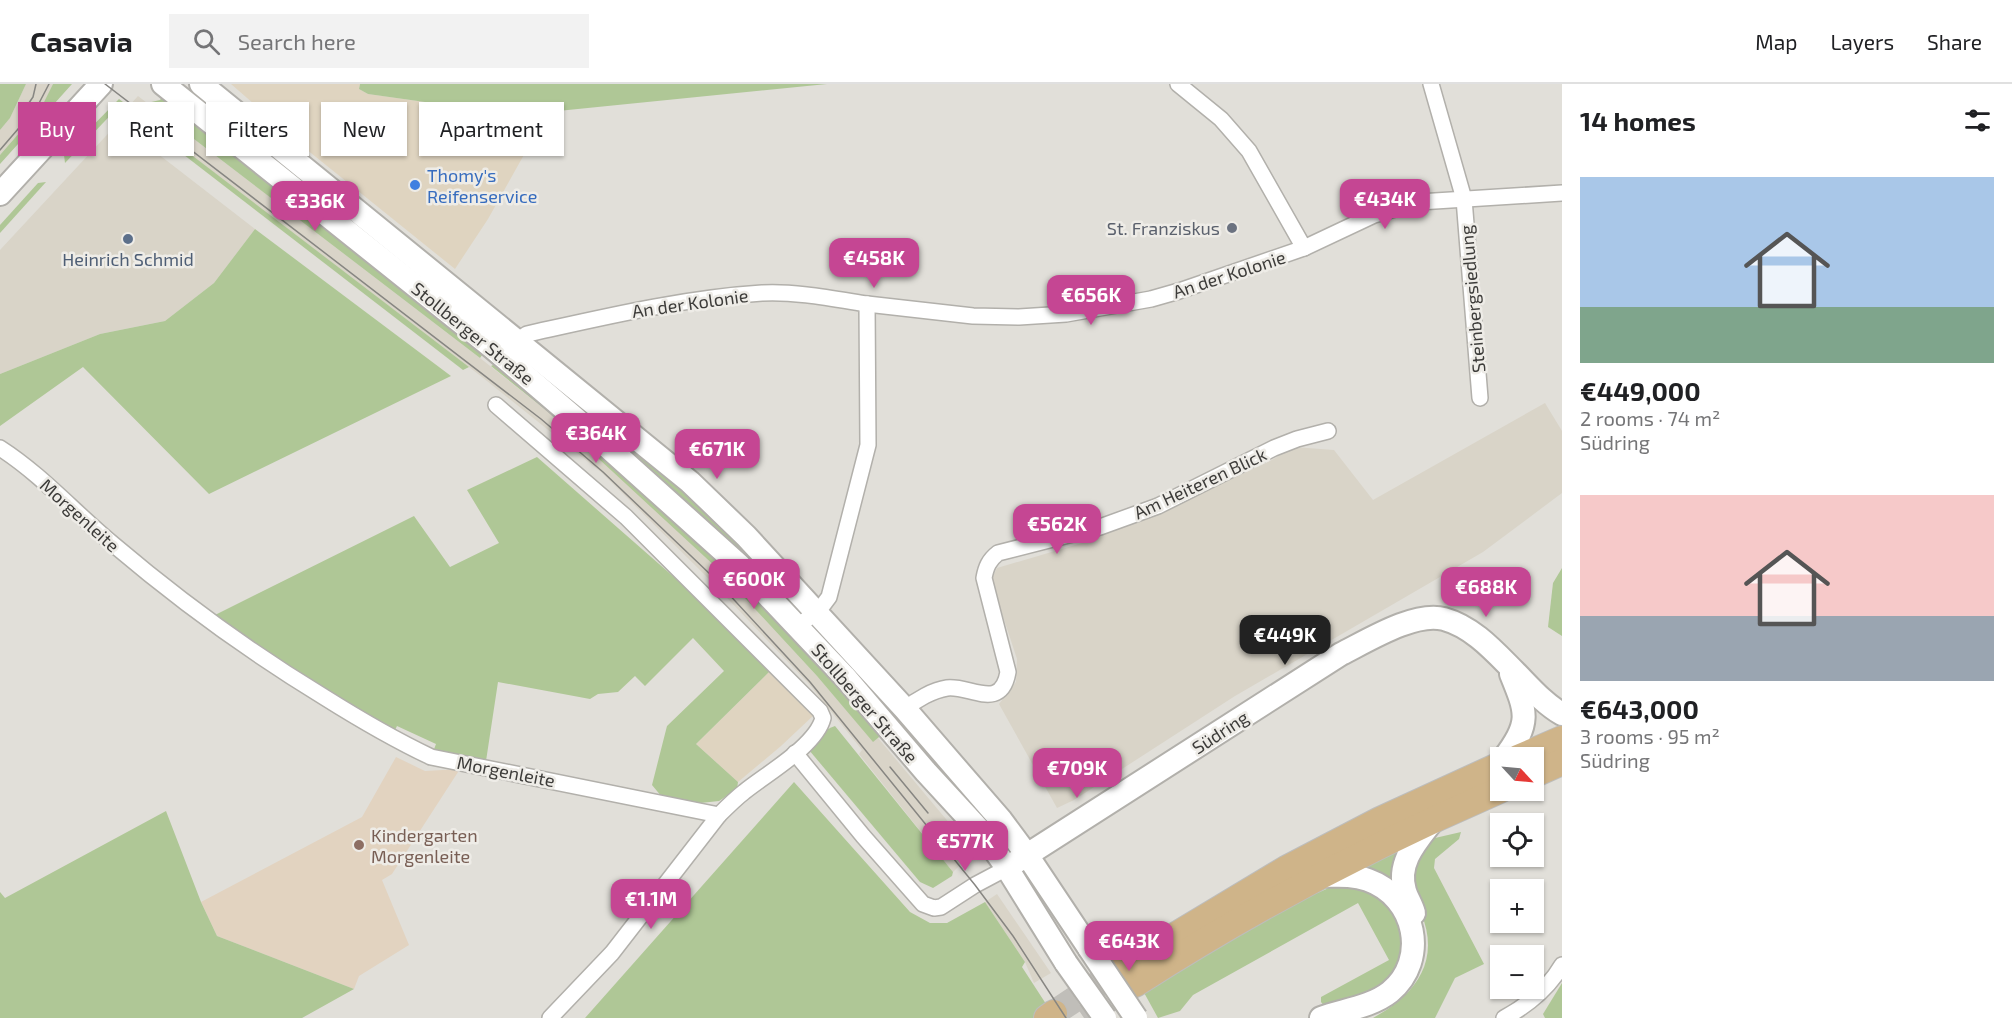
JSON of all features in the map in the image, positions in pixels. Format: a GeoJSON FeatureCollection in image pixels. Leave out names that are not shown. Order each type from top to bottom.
{"type":"FeatureCollection","features":[{"type":"Feature","properties":{"kind":"main road"},"geometry":{"type":"LineString","coordinates":[[0,194],[101,84]]}},
{"type":"Feature","properties":{"kind":"main road","name":"Stollberger Straße"},"geometry":{"type":"LineString","coordinates":[[163,84],[520,370],[740,566],[844,676],[926,772],[984,835],[1066,963],[1105,1018]]}},
{"type":"Feature","properties":{"kind":"main road","name":"Stollberger Straße"},"geometry":{"type":"LineString","coordinates":[[201,84],[690,482],[746,536],[905,709],[1001,820],[1136,1018]]}},
{"type":"Feature","properties":{"kind":"main road","name":"Südring"},"geometry":{"type":"LineString","coordinates":[[1007,868],[1341,654],[1387,631],[1414,620],[1443,619],[1465,628],[1482,639],[1501,658]]}},
{"type":"Feature","properties":{"kind":"main road"},"geometry":{"type":"LineString","coordinates":[[1501,658],[1540,698],[1562,714]]}},
{"type":"Feature","properties":{"kind":"main road"},"geometry":{"type":"LineString","coordinates":[[1501,658],[1511,674],[1524,712],[1521,734],[1514,747]]}},
{"type":"Feature","properties":{"kind":"main road"},"geometry":{"type":"LineString","coordinates":[[1544,748],[1562,739]]}},
{"type":"Feature","properties":{"kind":"main road"},"geometry":{"type":"LineString","coordinates":[[1544,770],[1562,762]]}},
{"type":"Feature","properties":{"kind":"main road"},"geometry":{"type":"LineString","coordinates":[[1490,773],[1380,820],[1286,869],[1129,975],[1194,946],[1318,876],[1435,818],[1490,777]]}},
{"type":"Feature","properties":{"kind":"main road"},"geometry":{"type":"LineString","coordinates":[[1366,1018],[1394,1001],[1406,990],[1420,960],[1419,926],[1405,891],[1404,868],[1413,846],[1435,818]]}},
{"type":"Feature","properties":{"kind":"main road"},"geometry":{"type":"LineString","coordinates":[[1318,876],[1353,877],[1369,880],[1381,887],[1396,899],[1406,912],[1414,944],[1405,973],[1388,994],[1321,1018]]}},
{"type":"Feature","properties":{"kind":"street"},"geometry":{"type":"LineString","coordinates":[[1178,84],[1221,119],[1249,151],[1304,248]]}},
{"type":"Feature","properties":{"kind":"street","name":"Steinbergsiedlung"},"geometry":{"type":"LineString","coordinates":[[1431,84],[1464,199],[1480,398]]}},
{"type":"Feature","properties":{"kind":"street","name":"Steinbergsiedlung"},"geometry":{"type":"LineString","coordinates":[[1304,248],[1374,215],[1419,202],[1562,193]]}},
{"type":"Feature","properties":{"kind":"street","name":"An der Kolonie"},"geometry":{"type":"LineString","coordinates":[[517,341],[527,334],[645,308],[764,293],[828,297],[867,304],[974,316],[1019,317],[1066,314],[1179,291],[1304,248]]}},
{"type":"Feature","properties":{"kind":"street"},"geometry":{"type":"LineString","coordinates":[[798,627],[829,597],[868,445],[867,304]]}},
{"type":"Feature","properties":{"kind":"street"},"geometry":{"type":"LineString","coordinates":[[496,405],[626,517],[820,711],[823,718],[816,734],[741,794],[719,815],[612,953],[550,1018]]}},
{"type":"Feature","properties":{"kind":"street","name":"Am Heiteren Blick"},"geometry":{"type":"LineString","coordinates":[[905,709],[914,701],[946,688],[992,694],[1006,681],[1008,672],[984,578],[986,567],[998,553],[1100,527],[1158,506],[1282,445],[1329,431]]}},
{"type":"Feature","properties":{"kind":"street","name":"Morgenleite"},"geometry":{"type":"LineString","coordinates":[[0,448],[20,461],[112,544],[220,628],[277,668],[391,738],[431,757],[719,815]]}},
{"type":"Feature","properties":{"kind":"street"},"geometry":{"type":"LineString","coordinates":[[795,753],[923,904],[934,908],[940,907],[1007,868]]}},
{"type":"Feature","properties":{"kind":"street"},"geometry":{"type":"LineString","coordinates":[[1504,1018],[1520,1009],[1544,990],[1562,965]]}},
{"type":"Feature","properties":{"kind":"shaded area"},"geometry":{"type":"Polygon","coordinates":[[[26,84],[53,84],[44,102],[18,102],[18,134],[0,155],[0,130],[10,118],[26,84]]]}},
{"type":"Feature","properties":{"kind":"shaded area"},"geometry":{"type":"Polygon","coordinates":[[[231,84],[360,84],[359,89],[368,94],[425,102],[419,102],[419,156],[523,156],[488,219],[455,269],[309,151],[309,102],[252,102],[231,84]]]}},
{"type":"Feature","properties":{"kind":"shaded area"},"geometry":{"type":"Polygon","coordinates":[[[138,96],[146,102],[133,102],[138,96]]]}},
{"type":"Feature","properties":{"kind":"shaded area","name":"Heinrich Schmid"},"geometry":{"type":"Polygon","coordinates":[[[108,134],[108,156],[161,156],[255,229],[214,283],[165,321],[100,334],[0,374],[0,250],[87,156],[96,156],[96,147],[108,134]]]}},
{"type":"Feature","properties":{"kind":"shaded area"},"geometry":{"type":"Polygon","coordinates":[[[194,139],[206,148],[206,156],[216,156],[547,411],[609,464],[718,569],[817,676],[873,741],[878,738],[961,837],[955,842],[966,855],[963,862],[953,872],[859,754],[862,750],[809,684],[710,580],[602,473],[482,377],[192,156],[194,139]]]}},
{"type":"Feature","properties":{"kind":"shaded area"},"geometry":{"type":"Polygon","coordinates":[[[1545,403],[1562,431],[1562,493],[1483,552],[1235,696],[1074,800],[1057,808],[999,704],[1016,682],[1017,659],[991,580],[997,568],[1082,543],[1212,488],[1294,447],[1334,450],[1373,500],[1545,403]]]}},
{"type":"Feature","properties":{"kind":"shaded area"},"geometry":{"type":"Polygon","coordinates":[[[770,671],[815,714],[738,782],[696,744],[770,671]]]}},
{"type":"Feature","properties":{"kind":"shaded area","name":"Kindergarten Morgenleite"},"geometry":{"type":"Polygon","coordinates":[[[396,757],[425,771],[460,769],[392,874],[382,880],[409,945],[359,976],[354,989],[217,936],[201,902],[362,817],[396,757]]]}},
{"type":"Feature","properties":{"kind":"shaded area"},"geometry":{"type":"Polygon","coordinates":[[[997,894],[1051,973],[1034,983],[1025,962],[985,902],[997,894]]]}},
{"type":"Feature","properties":{"kind":"green space"},"geometry":{"type":"Polygon","coordinates":[[[0,84],[26,84],[10,118],[0,130],[0,84]]]}},
{"type":"Feature","properties":{"kind":"green space"},"geometry":{"type":"Polygon","coordinates":[[[53,84],[72,84],[56,102],[44,102],[53,84]]]}},
{"type":"Feature","properties":{"kind":"green space"},"geometry":{"type":"Polygon","coordinates":[[[360,84],[827,84],[564,110],[564,102],[425,102],[368,94],[359,89],[360,84]]]}},
{"type":"Feature","properties":{"kind":"green space"},"geometry":{"type":"Polygon","coordinates":[[[165,93],[176,102],[151,102],[160,100],[165,93]]]}},
{"type":"Feature","properties":{"kind":"green space"},"geometry":{"type":"Polygon","coordinates":[[[108,110],[108,118],[96,130],[96,122],[108,110]]]}},
{"type":"Feature","properties":{"kind":"green space"},"geometry":{"type":"Polygon","coordinates":[[[194,116],[206,126],[206,148],[194,139],[194,116]]]}},
{"type":"Feature","properties":{"kind":"green space"},"geometry":{"type":"Polygon","coordinates":[[[18,134],[18,144],[0,164],[0,155],[18,134]]]}},
{"type":"Feature","properties":{"kind":"green space"},"geometry":{"type":"Polygon","coordinates":[[[64,156],[72,156],[65,163],[64,156]]]}},
{"type":"Feature","properties":{"kind":"green space"},"geometry":{"type":"Polygon","coordinates":[[[185,156],[193,156],[469,367],[463,370],[185,156]]]}},
{"type":"Feature","properties":{"kind":"green space"},"geometry":{"type":"Polygon","coordinates":[[[216,156],[243,156],[485,351],[480,358],[216,156]]]}},
{"type":"Feature","properties":{"kind":"green space"},"geometry":{"type":"Polygon","coordinates":[[[46,182],[0,233],[0,225],[38,183],[46,182]]]}},
{"type":"Feature","properties":{"kind":"green space"},"geometry":{"type":"Polygon","coordinates":[[[255,229],[451,376],[209,494],[83,367],[0,426],[0,374],[100,334],[165,321],[214,283],[255,229]]]}},
{"type":"Feature","properties":{"kind":"green space"},"geometry":{"type":"Polygon","coordinates":[[[505,340],[663,468],[741,543],[802,611],[772,581],[747,563],[505,340]]]}},
{"type":"Feature","properties":{"kind":"green space"},"geometry":{"type":"Polygon","coordinates":[[[497,363],[747,584],[884,733],[873,742],[817,676],[718,569],[547,411],[491,366],[497,363]]]}},
{"type":"Feature","properties":{"kind":"green space"},"geometry":{"type":"Polygon","coordinates":[[[537,457],[699,599],[770,671],[696,744],[738,782],[737,789],[719,801],[691,804],[662,797],[652,785],[667,726],[724,671],[693,638],[645,686],[635,676],[618,692],[598,694],[590,699],[498,682],[486,761],[433,752],[436,744],[397,726],[392,736],[209,618],[414,516],[450,567],[499,543],[467,490],[537,457]]]}},
{"type":"Feature","properties":{"kind":"green space"},"geometry":{"type":"Polygon","coordinates":[[[1562,568],[1562,636],[1548,627],[1553,583],[1562,568]]]}},
{"type":"Feature","properties":{"kind":"green space"},"geometry":{"type":"Polygon","coordinates":[[[835,726],[953,872],[952,876],[933,888],[920,882],[809,750],[820,735],[835,726]]]}},
{"type":"Feature","properties":{"kind":"green space"},"geometry":{"type":"Polygon","coordinates":[[[794,782],[910,912],[930,923],[947,923],[985,902],[1025,962],[1022,967],[1048,1007],[1033,1018],[585,1018],[794,782]]]}},
{"type":"Feature","properties":{"kind":"green space"},"geometry":{"type":"Polygon","coordinates":[[[166,811],[201,902],[217,936],[354,989],[302,1018],[0,1018],[0,892],[5,898],[166,811]]]}},
{"type":"Feature","properties":{"kind":"green space"},"geometry":{"type":"Polygon","coordinates":[[[1461,832],[1459,839],[1435,859],[1434,868],[1484,964],[1455,978],[1435,1018],[1373,1018],[1399,1001],[1409,991],[1424,967],[1428,953],[1428,938],[1424,921],[1411,891],[1420,846],[1435,838],[1461,832]]]}},
{"type":"Feature","properties":{"kind":"green space"},"geometry":{"type":"Polygon","coordinates":[[[1407,840],[1399,890],[1345,873],[1407,840]]]}},
{"type":"Feature","properties":{"kind":"green space"},"geometry":{"type":"Polygon","coordinates":[[[1352,882],[1386,898],[1406,939],[1400,969],[1381,990],[1326,1008],[1321,1002],[1321,997],[1389,960],[1358,903],[1193,995],[1180,1011],[1158,1018],[1142,989],[1221,943],[1306,898],[1331,887],[1352,882]]]}},
{"type":"Feature","properties":{"kind":"green space"},"geometry":{"type":"Polygon","coordinates":[[[1562,983],[1562,1018],[1545,1018],[1543,1014],[1562,983]]]}},
{"type":"Feature","properties":{"kind":"tunnel"},"geometry":{"type":"LineString","coordinates":[[1054,1013],[1123,967]]}},
{"type":"Feature","properties":{"kind":"tunnel"},"geometry":{"type":"LineString","coordinates":[[1084,1018],[1135,984]]}},
{"type":"Feature","properties":{"kind":"tram line"},"geometry":{"type":"LineString","coordinates":[[30,102],[36,84]]}},
{"type":"Feature","properties":{"kind":"tram line"},"geometry":{"type":"LineString","coordinates":[[0,150],[37,107],[49,84]]}},
{"type":"Feature","properties":{"kind":"tram line"},"geometry":{"type":"LineString","coordinates":[[105,84],[541,419],[603,472],[712,576],[810,682],[975,885],[1013,936],[1066,1018]]}},
{"type":"Feature","properties":{"kind":"tram line"},"geometry":{"type":"LineString","coordinates":[[890,767],[928,813]]}},
{"type":"Feature","properties":{"kind":"place","name":"Thomy's Reifenservice"},"geometry":{"type":"Point","coordinates":[415,185]}},
{"type":"Feature","properties":{"kind":"place","name":"St. Franziskus"},"geometry":{"type":"Point","coordinates":[1232,228]}},
{"type":"Feature","properties":{"kind":"place","name":"Heinrich Schmid"},"geometry":{"type":"Point","coordinates":[128,239]}},
{"type":"Feature","properties":{"kind":"place","name":"Kindergarten Morgenleite"},"geometry":{"type":"Point","coordinates":[359,845]}}]}
